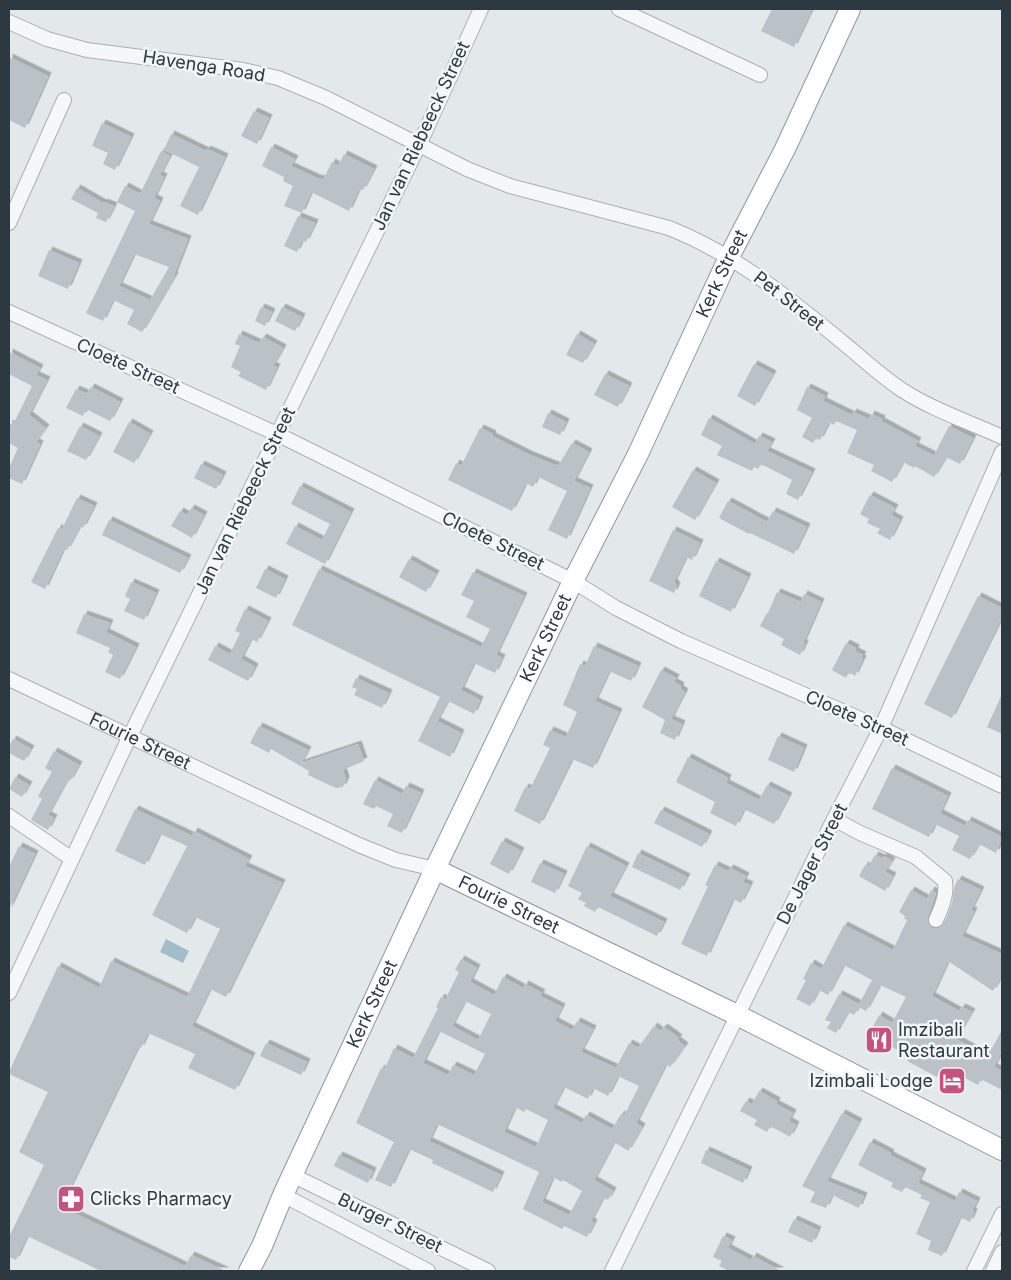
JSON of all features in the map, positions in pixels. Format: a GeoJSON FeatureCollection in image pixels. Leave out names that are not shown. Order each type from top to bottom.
{"type":"FeatureCollection","features":[{"type":"Feature","properties":{"kind":"highway","name":"Kerk Street"},"geometry":{"type":"LineString","coordinates":[[249,1271],[435,869],[573,581],[638,454],[729,257],[785,149],[850,9]]}},
{"type":"Feature","properties":{"kind":"highway","name":"Fourie Street"},"geometry":{"type":"LineString","coordinates":[[435,869],[737,1015],[1002,1150]]}},
{"type":"Feature","properties":{"kind":"street","name":"Jan van Riebeeck Street"},"geometry":{"type":"LineString","coordinates":[[9,993],[130,738],[419,145],[481,9]]}},
{"type":"Feature","properties":{"kind":"street"},"geometry":{"type":"LineString","coordinates":[[619,9],[760,75]]}},
{"type":"Feature","properties":{"kind":"street","name":"Havenga Road"},"geometry":{"type":"LineString","coordinates":[[9,22],[47,38],[87,50],[243,70],[269,76],[326,98],[419,145]]}},
{"type":"Feature","properties":{"kind":"street"},"geometry":{"type":"LineString","coordinates":[[9,223],[64,100]]}},
{"type":"Feature","properties":{"kind":"street","name":"Pet Street"},"geometry":{"type":"LineString","coordinates":[[419,145],[467,169],[510,186],[669,228],[710,245],[774,288],[873,369],[905,392],[929,405],[1002,437]]}},
{"type":"Feature","properties":{"kind":"street","name":"Cloete Street"},"geometry":{"type":"LineString","coordinates":[[9,312],[277,434],[573,581],[616,608],[681,641],[881,728],[1002,786]]}},
{"type":"Feature","properties":{"kind":"street","name":"De Jager Street"},"geometry":{"type":"LineString","coordinates":[[612,1271],[834,819],[881,728],[1002,452]]}},
{"type":"Feature","properties":{"kind":"street","name":"Fourie Street"},"geometry":{"type":"LineString","coordinates":[[9,680],[359,845],[396,860],[435,869]]}},
{"type":"Feature","properties":{"kind":"street"},"geometry":{"type":"LineString","coordinates":[[9,816],[72,859]]}},
{"type":"Feature","properties":{"kind":"street"},"geometry":{"type":"LineString","coordinates":[[834,819],[860,833],[916,857],[945,881],[946,889],[942,908],[936,920]]}},
{"type":"Feature","properties":{"kind":"street","name":"Burger Street"},"geometry":{"type":"LineString","coordinates":[[292,1175],[488,1271]]}},
{"type":"Feature","properties":{"kind":"street","name":"Burger Street"},"geometry":{"type":"LineString","coordinates":[[283,1195],[428,1271]]}},
{"type":"Feature","properties":{"kind":"street"},"geometry":{"type":"LineString","coordinates":[[974,1271],[1002,1214]]}},
{"type":"Feature","properties":{"kind":"street"},"geometry":{"type":"LineString","coordinates":[[993,1271],[1002,1252]]}},
{"type":"Feature","properties":{"kind":"water"},"geometry":{"type":"Polygon","coordinates":[[[166,939],[189,951],[183,963],[160,952],[166,939]]]}},
{"type":"Feature","properties":{"kind":"building"},"geometry":{"type":"Polygon","coordinates":[[[772,9],[812,9],[794,47],[761,31],[772,9]]]}},
{"type":"Feature","properties":{"kind":"building"},"geometry":{"type":"Polygon","coordinates":[[[9,57],[48,76],[25,128],[9,120],[9,57]]]}},
{"type":"Feature","properties":{"kind":"building"},"geometry":{"type":"Polygon","coordinates":[[[254,111],[269,118],[257,144],[241,136],[254,111]]]}},
{"type":"Feature","properties":{"kind":"building"},"geometry":{"type":"Polygon","coordinates":[[[102,123],[131,137],[115,170],[103,164],[108,153],[92,146],[102,123]]]}},
{"type":"Feature","properties":{"kind":"building"},"geometry":{"type":"Polygon","coordinates":[[[171,134],[206,151],[207,149],[225,157],[198,215],[180,206],[199,167],[164,150],[171,134]]]}},
{"type":"Feature","properties":{"kind":"building"},"geometry":{"type":"Polygon","coordinates":[[[271,147],[295,159],[291,166],[323,180],[332,162],[338,166],[344,154],[374,169],[363,190],[359,189],[349,211],[311,192],[302,213],[284,206],[293,186],[283,181],[284,177],[262,166],[271,147]]]}},
{"type":"Feature","properties":{"kind":"building"},"geometry":{"type":"Polygon","coordinates":[[[161,151],[170,156],[160,175],[164,177],[154,198],[160,201],[149,224],[188,239],[175,276],[142,332],[127,324],[134,310],[113,300],[103,321],[86,313],[135,211],[117,202],[125,186],[140,194],[161,151]],[[134,254],[119,286],[150,300],[169,267],[134,254]]]}},
{"type":"Feature","properties":{"kind":"building"},"geometry":{"type":"Polygon","coordinates":[[[77,188],[103,203],[114,206],[106,222],[96,218],[98,213],[71,199],[77,188]]]}},
{"type":"Feature","properties":{"kind":"building"},"geometry":{"type":"Polygon","coordinates":[[[298,216],[315,223],[306,242],[302,240],[297,252],[284,246],[298,216]]]}},
{"type":"Feature","properties":{"kind":"building"},"geometry":{"type":"Polygon","coordinates":[[[49,250],[79,263],[68,289],[38,276],[49,250]]]}},
{"type":"Feature","properties":{"kind":"building"},"geometry":{"type":"Polygon","coordinates":[[[261,307],[272,312],[265,326],[255,321],[261,307]]]}},
{"type":"Feature","properties":{"kind":"building"},"geometry":{"type":"Polygon","coordinates":[[[282,307],[302,317],[295,331],[275,321],[282,307]]]}},
{"type":"Feature","properties":{"kind":"building"},"geometry":{"type":"Polygon","coordinates":[[[239,334],[259,343],[263,337],[283,348],[273,366],[277,367],[266,390],[238,376],[241,372],[231,367],[240,346],[235,344],[239,334]]]}},
{"type":"Feature","properties":{"kind":"building"},"geometry":{"type":"Polygon","coordinates":[[[577,334],[594,344],[583,363],[566,355],[577,334]]]}},
{"type":"Feature","properties":{"kind":"building"},"geometry":{"type":"Polygon","coordinates":[[[9,352],[40,368],[36,375],[47,380],[29,415],[46,428],[36,442],[40,444],[22,484],[9,478],[9,468],[18,448],[9,443],[9,423],[13,425],[32,386],[9,374],[9,352]]]}},
{"type":"Feature","properties":{"kind":"building"},"geometry":{"type":"Polygon","coordinates":[[[754,364],[773,374],[755,406],[737,396],[754,364]]]}},
{"type":"Feature","properties":{"kind":"building"},"geometry":{"type":"Polygon","coordinates":[[[605,374],[629,386],[618,407],[594,395],[605,374]]]}},
{"type":"Feature","properties":{"kind":"building"},"geometry":{"type":"Polygon","coordinates":[[[91,387],[120,402],[110,421],[86,409],[83,416],[66,408],[76,389],[87,394],[91,387]]]}},
{"type":"Feature","properties":{"kind":"building"},"geometry":{"type":"Polygon","coordinates":[[[807,387],[825,396],[823,401],[852,415],[853,412],[869,419],[871,414],[882,419],[881,421],[918,441],[915,446],[933,455],[949,426],[973,438],[960,464],[946,457],[934,477],[915,466],[914,468],[903,462],[892,482],[871,471],[874,465],[847,453],[857,430],[836,421],[834,425],[829,422],[820,440],[816,438],[813,443],[802,437],[812,418],[797,410],[807,387]]]}},
{"type":"Feature","properties":{"kind":"building"},"geometry":{"type":"Polygon","coordinates":[[[548,413],[566,422],[560,435],[542,427],[548,413]]]}},
{"type":"Feature","properties":{"kind":"building"},"geometry":{"type":"Polygon","coordinates":[[[709,418],[755,444],[759,436],[772,442],[767,451],[812,472],[798,500],[786,494],[792,480],[761,464],[758,469],[754,467],[752,471],[717,455],[722,446],[701,435],[709,418]]]}},
{"type":"Feature","properties":{"kind":"building"},"geometry":{"type":"Polygon","coordinates":[[[129,422],[150,434],[134,463],[113,452],[129,422]]]}},
{"type":"Feature","properties":{"kind":"building"},"geometry":{"type":"Polygon","coordinates":[[[80,426],[99,436],[86,460],[67,451],[80,426]]]}},
{"type":"Feature","properties":{"kind":"building"},"geometry":{"type":"Polygon","coordinates":[[[480,428],[530,455],[558,466],[572,443],[589,452],[574,481],[590,488],[567,539],[548,530],[567,491],[538,477],[533,487],[526,483],[512,511],[448,480],[456,463],[461,466],[480,428]]]}},
{"type":"Feature","properties":{"kind":"building"},"geometry":{"type":"Polygon","coordinates":[[[201,464],[223,475],[216,489],[194,478],[201,464]]]}},
{"type":"Feature","properties":{"kind":"building"},"geometry":{"type":"Polygon","coordinates":[[[693,470],[716,483],[695,520],[672,507],[693,470]]]}},
{"type":"Feature","properties":{"kind":"building"},"geometry":{"type":"Polygon","coordinates":[[[300,486],[351,512],[325,564],[286,544],[295,526],[322,540],[330,524],[291,504],[300,486]]]}},
{"type":"Feature","properties":{"kind":"building"},"geometry":{"type":"Polygon","coordinates":[[[870,495],[895,508],[891,515],[900,520],[890,540],[877,533],[880,529],[867,523],[869,519],[860,514],[870,495]]]}},
{"type":"Feature","properties":{"kind":"building"},"geometry":{"type":"Polygon","coordinates":[[[77,498],[94,506],[83,528],[80,526],[67,550],[64,548],[45,589],[31,582],[58,528],[62,529],[77,498]]]}},
{"type":"Feature","properties":{"kind":"building"},"geometry":{"type":"Polygon","coordinates":[[[728,501],[767,522],[773,511],[807,527],[794,554],[719,518],[728,501]]]}},
{"type":"Feature","properties":{"kind":"building"},"geometry":{"type":"Polygon","coordinates":[[[191,508],[204,515],[192,538],[171,526],[180,511],[187,515],[191,508]]]}},
{"type":"Feature","properties":{"kind":"building"},"geometry":{"type":"Polygon","coordinates":[[[109,520],[188,558],[180,573],[102,535],[109,520]]]}},
{"type":"Feature","properties":{"kind":"building"},"geometry":{"type":"Polygon","coordinates":[[[673,530],[700,543],[692,560],[686,557],[674,582],[677,586],[674,593],[649,581],[673,530]]]}},
{"type":"Feature","properties":{"kind":"building"},"geometry":{"type":"Polygon","coordinates":[[[409,559],[436,574],[426,592],[399,577],[409,559]]]}},
{"type":"Feature","properties":{"kind":"building"},"geometry":{"type":"Polygon","coordinates":[[[716,561],[748,577],[731,612],[699,596],[716,561]]]}},
{"type":"Feature","properties":{"kind":"building"},"geometry":{"type":"Polygon","coordinates":[[[265,569],[285,579],[276,598],[256,588],[265,569]]]}},
{"type":"Feature","properties":{"kind":"building"},"geometry":{"type":"Polygon","coordinates":[[[319,569],[481,647],[490,629],[466,617],[474,601],[461,595],[473,572],[524,596],[496,655],[502,658],[495,673],[474,663],[461,690],[480,700],[474,714],[448,701],[437,721],[461,733],[450,757],[418,741],[440,697],[292,625],[319,569]]]}},
{"type":"Feature","properties":{"kind":"building"},"geometry":{"type":"Polygon","coordinates":[[[131,582],[156,593],[144,620],[124,611],[130,599],[125,596],[131,582]]]}},
{"type":"Feature","properties":{"kind":"building"},"geometry":{"type":"Polygon","coordinates":[[[777,592],[801,602],[804,594],[821,602],[803,643],[805,644],[800,655],[781,645],[784,639],[760,626],[777,592]]]}},
{"type":"Feature","properties":{"kind":"building"},"geometry":{"type":"Polygon","coordinates":[[[978,596],[1002,608],[1002,617],[952,718],[924,704],[978,596]]]}},
{"type":"Feature","properties":{"kind":"building"},"geometry":{"type":"Polygon","coordinates":[[[245,609],[268,621],[257,642],[251,639],[241,659],[255,667],[248,681],[208,660],[215,646],[230,654],[240,633],[235,631],[245,609]]]}},
{"type":"Feature","properties":{"kind":"building"},"geometry":{"type":"Polygon","coordinates":[[[84,614],[110,623],[106,632],[136,647],[120,679],[105,672],[113,655],[108,652],[110,648],[76,633],[84,614]]]}},
{"type":"Feature","properties":{"kind":"building"},"geometry":{"type":"Polygon","coordinates":[[[846,643],[856,648],[855,651],[863,655],[861,658],[863,659],[855,676],[849,672],[846,678],[832,670],[846,643]]]}},
{"type":"Feature","properties":{"kind":"building"},"geometry":{"type":"Polygon","coordinates":[[[594,646],[638,666],[631,681],[609,671],[595,701],[619,712],[593,768],[572,759],[540,824],[514,811],[525,787],[530,789],[550,748],[543,745],[550,730],[566,737],[577,712],[563,705],[580,664],[585,666],[594,646]]]}},
{"type":"Feature","properties":{"kind":"building"},"geometry":{"type":"Polygon","coordinates":[[[661,670],[676,678],[674,682],[681,686],[680,689],[685,692],[671,719],[682,724],[675,740],[660,733],[665,720],[642,707],[661,670]]]}},
{"type":"Feature","properties":{"kind":"building"},"geometry":{"type":"Polygon","coordinates":[[[356,678],[389,693],[382,708],[354,695],[357,689],[352,687],[356,678]]]}},
{"type":"Feature","properties":{"kind":"building"},"geometry":{"type":"Polygon","coordinates":[[[1002,694],[1002,734],[987,727],[1002,694]]]}},
{"type":"Feature","properties":{"kind":"building"},"geometry":{"type":"Polygon","coordinates":[[[259,726],[308,750],[301,763],[358,744],[364,761],[343,770],[346,780],[343,787],[336,788],[308,775],[309,771],[271,749],[269,753],[250,743],[259,726]]]}},
{"type":"Feature","properties":{"kind":"building"},"geometry":{"type":"Polygon","coordinates":[[[778,736],[804,748],[794,772],[768,760],[778,736]]]}},
{"type":"Feature","properties":{"kind":"building"},"geometry":{"type":"Polygon","coordinates":[[[13,739],[31,749],[24,761],[9,753],[9,747],[13,739]]]}},
{"type":"Feature","properties":{"kind":"building"},"geometry":{"type":"Polygon","coordinates":[[[54,751],[79,765],[70,781],[67,780],[48,815],[54,818],[48,830],[31,820],[42,799],[38,796],[52,772],[45,768],[54,751]]]}},
{"type":"Feature","properties":{"kind":"building"},"geometry":{"type":"Polygon","coordinates":[[[688,757],[728,778],[726,783],[759,800],[767,785],[789,796],[774,824],[744,809],[736,826],[710,813],[715,802],[676,782],[688,757]]]}},
{"type":"Feature","properties":{"kind":"building"},"geometry":{"type":"Polygon","coordinates":[[[892,768],[948,796],[940,813],[965,826],[968,820],[1002,837],[996,853],[979,844],[970,859],[952,850],[959,836],[935,824],[929,837],[872,809],[892,768]]]}},
{"type":"Feature","properties":{"kind":"building"},"geometry":{"type":"Polygon","coordinates":[[[15,777],[29,785],[22,797],[9,789],[15,777]]]}},
{"type":"Feature","properties":{"kind":"building"},"geometry":{"type":"Polygon","coordinates":[[[375,780],[402,794],[406,786],[421,793],[402,833],[387,826],[393,814],[376,806],[374,809],[363,804],[375,780]]]}},
{"type":"Feature","properties":{"kind":"building"},"geometry":{"type":"Polygon","coordinates":[[[135,809],[192,836],[194,831],[249,859],[245,866],[282,883],[226,997],[210,989],[192,1026],[252,1056],[235,1090],[188,1068],[195,1054],[148,1033],[141,1048],[138,1047],[67,1194],[80,1201],[74,1213],[185,1266],[191,1255],[226,1271],[101,1271],[27,1236],[16,1260],[9,1257],[9,1237],[44,1165],[19,1152],[48,1092],[9,1074],[9,1072],[58,966],[99,988],[111,961],[187,997],[220,929],[195,917],[187,933],[152,915],[187,846],[160,834],[145,865],[115,851],[135,809]]]}},
{"type":"Feature","properties":{"kind":"building"},"geometry":{"type":"Polygon","coordinates":[[[661,810],[709,834],[702,847],[654,823],[661,810]]]}},
{"type":"Feature","properties":{"kind":"building"},"geometry":{"type":"Polygon","coordinates":[[[502,841],[521,851],[509,874],[490,864],[502,841]]]}},
{"type":"Feature","properties":{"kind":"building"},"geometry":{"type":"Polygon","coordinates":[[[19,846],[35,854],[9,910],[9,867],[19,846]]]}},
{"type":"Feature","properties":{"kind":"building"},"geometry":{"type":"Polygon","coordinates":[[[587,846],[626,866],[610,896],[664,922],[657,936],[598,907],[595,912],[584,906],[586,903],[578,899],[582,893],[568,886],[587,846]]]}},
{"type":"Feature","properties":{"kind":"building"},"geometry":{"type":"Polygon","coordinates":[[[638,853],[687,877],[680,890],[632,867],[638,853]]]}},
{"type":"Feature","properties":{"kind":"building"},"geometry":{"type":"Polygon","coordinates":[[[875,855],[882,858],[884,856],[892,861],[885,872],[893,876],[885,891],[859,876],[865,865],[868,867],[875,855]]]}},
{"type":"Feature","properties":{"kind":"building"},"geometry":{"type":"Polygon","coordinates":[[[540,863],[564,874],[555,893],[531,882],[540,863]]]}},
{"type":"Feature","properties":{"kind":"building"},"geometry":{"type":"Polygon","coordinates":[[[715,865],[728,871],[730,868],[746,876],[743,882],[750,885],[741,903],[733,899],[707,956],[681,944],[708,886],[705,885],[715,865]]]}},
{"type":"Feature","properties":{"kind":"building"},"geometry":{"type":"Polygon","coordinates":[[[958,879],[981,890],[971,910],[974,911],[962,936],[1002,954],[1002,976],[993,991],[948,961],[932,996],[959,1011],[962,1007],[972,1012],[956,1039],[984,1054],[986,1050],[990,1052],[1002,1030],[1002,1051],[994,1067],[1002,1071],[1002,1090],[981,1079],[978,1085],[942,1066],[937,1077],[907,1061],[910,1057],[869,1034],[879,1015],[892,1023],[906,997],[880,985],[866,1011],[859,1007],[854,1015],[848,1012],[836,1033],[827,1028],[831,1022],[825,1020],[839,994],[859,1004],[872,980],[844,965],[828,995],[819,990],[810,1006],[796,999],[806,980],[803,979],[811,963],[821,969],[844,925],[893,950],[907,920],[899,912],[911,890],[927,899],[931,890],[936,893],[927,920],[932,928],[937,929],[941,927],[946,919],[958,879]]]}},
{"type":"Feature","properties":{"kind":"building"},"geometry":{"type":"Polygon","coordinates":[[[461,959],[477,968],[470,982],[494,995],[503,977],[523,988],[525,984],[542,993],[540,996],[562,1007],[555,1021],[572,1030],[577,1021],[593,1029],[581,1052],[616,1068],[629,1043],[638,1048],[654,1026],[660,1031],[664,1027],[679,1038],[677,1040],[685,1046],[670,1067],[666,1064],[636,1123],[642,1127],[628,1151],[614,1142],[594,1180],[613,1191],[608,1200],[603,1198],[591,1221],[594,1223],[587,1237],[564,1226],[562,1229],[523,1209],[539,1172],[437,1124],[429,1141],[501,1175],[493,1192],[432,1163],[433,1160],[409,1149],[391,1187],[375,1180],[394,1142],[356,1123],[381,1068],[384,1070],[394,1048],[413,1058],[438,1008],[436,1007],[441,997],[445,1000],[459,972],[455,970],[461,959]],[[465,1001],[452,1026],[478,1040],[491,1014],[465,1001]],[[439,1031],[423,1063],[448,1075],[453,1065],[474,1075],[485,1054],[439,1031]],[[618,1076],[608,1096],[593,1088],[588,1099],[564,1087],[553,1108],[582,1123],[586,1115],[612,1129],[621,1114],[624,1116],[639,1086],[618,1076]],[[515,1107],[504,1132],[536,1147],[548,1120],[526,1109],[524,1112],[515,1107]],[[553,1177],[542,1202],[569,1215],[582,1191],[563,1180],[562,1182],[553,1177]]]}},
{"type":"Feature","properties":{"kind":"building"},"geometry":{"type":"Polygon","coordinates":[[[266,1043],[307,1062],[301,1075],[260,1056],[266,1043]]]}},
{"type":"Feature","properties":{"kind":"building"},"geometry":{"type":"Polygon","coordinates":[[[759,1091],[777,1101],[776,1104],[793,1113],[789,1121],[796,1125],[790,1137],[770,1126],[767,1132],[754,1125],[757,1120],[740,1111],[746,1101],[752,1104],[759,1091]]]}},
{"type":"Feature","properties":{"kind":"building"},"geometry":{"type":"Polygon","coordinates":[[[842,1113],[859,1122],[827,1181],[864,1196],[859,1208],[832,1195],[826,1208],[810,1202],[815,1192],[802,1186],[842,1113]]]}},
{"type":"Feature","properties":{"kind":"building"},"geometry":{"type":"Polygon","coordinates":[[[870,1142],[923,1172],[918,1183],[955,1201],[959,1192],[977,1201],[972,1211],[974,1212],[970,1222],[960,1217],[942,1256],[928,1250],[931,1241],[916,1234],[930,1202],[920,1198],[922,1195],[905,1187],[902,1192],[891,1187],[893,1183],[858,1165],[870,1142]]]}},
{"type":"Feature","properties":{"kind":"building"},"geometry":{"type":"Polygon","coordinates":[[[706,1150],[749,1170],[743,1183],[701,1163],[706,1150]]]}},
{"type":"Feature","properties":{"kind":"building"},"geometry":{"type":"Polygon","coordinates":[[[339,1155],[373,1171],[368,1183],[334,1166],[339,1155]]]}},
{"type":"Feature","properties":{"kind":"building"},"geometry":{"type":"Polygon","coordinates":[[[794,1219],[818,1230],[812,1243],[788,1232],[794,1219]]]}},
{"type":"Feature","properties":{"kind":"building"},"geometry":{"type":"Polygon","coordinates":[[[723,1236],[732,1240],[728,1248],[751,1260],[753,1256],[781,1271],[729,1271],[719,1266],[722,1261],[713,1257],[723,1236]]]}},
{"type":"Feature","properties":{"kind":"place","name":"Imzibali Restaurant"},"geometry":{"type":"Point","coordinates":[879,1040]}},
{"type":"Feature","properties":{"kind":"place","name":"Izimbali Lodge"},"geometry":{"type":"Point","coordinates":[952,1081]}},
{"type":"Feature","properties":{"kind":"place","name":"Clicks Pharmacy"},"geometry":{"type":"Point","coordinates":[71,1199]}}]}
